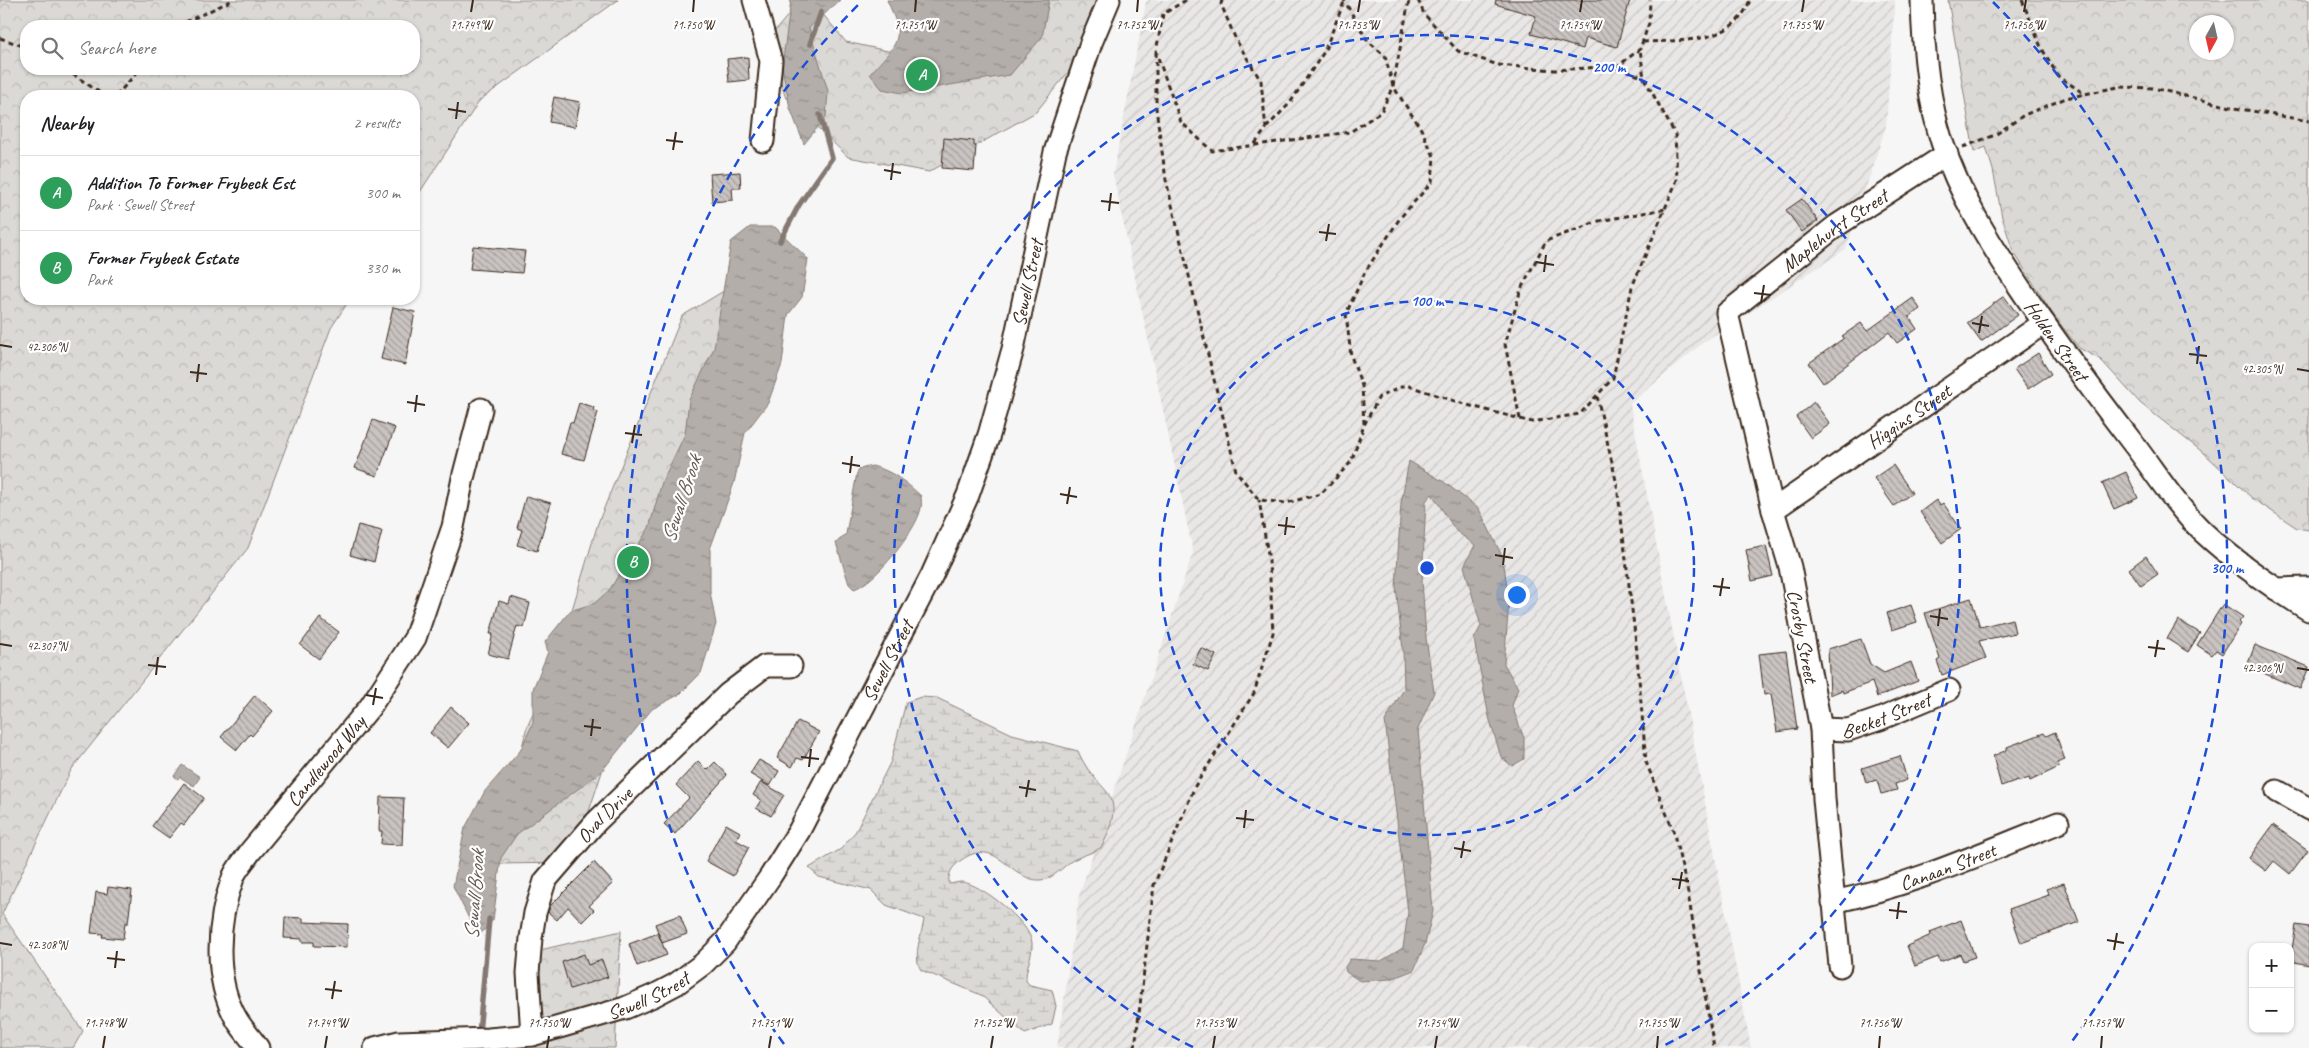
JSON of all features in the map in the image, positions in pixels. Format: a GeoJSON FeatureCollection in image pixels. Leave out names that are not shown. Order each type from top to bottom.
{"type":"FeatureCollection","features":[{"type":"Feature","properties":{"kind":"street"},"geometry":{"type":"LineString","coordinates":[[754,0],[771,61],[763,142]]}},
{"type":"Feature","properties":{"kind":"street","name":"Sewell Street"},"geometry":{"type":"LineString","coordinates":[[375,1048],[398,1042],[532,1035],[625,1008],[676,984],[703,964],[725,942],[770,877],[799,830],[932,575],[968,495],[989,435],[1013,349],[1055,152],[1091,43],[1109,0]]}},
{"type":"Feature","properties":{"kind":"street","name":"Holden Street"},"geometry":{"type":"LineString","coordinates":[[1922,0],[1923,45],[1935,116],[1947,154],[1982,228],[2044,323],[2176,501],[2202,531],[2276,589],[2309,610]]}},
{"type":"Feature","properties":{"kind":"street","name":"Maplehurst Street"},"geometry":{"type":"LineString","coordinates":[[1727,313],[1836,226],[1947,154]]}},
{"type":"Feature","properties":{"kind":"street","name":"Crosby Street"},"geometry":{"type":"LineString","coordinates":[[1727,313],[1773,510],[1790,567],[1821,729],[1824,799],[1840,966]]}},
{"type":"Feature","properties":{"kind":"street","name":"Higgins Street"},"geometry":{"type":"LineString","coordinates":[[1773,510],[2044,323]]}},
{"type":"Feature","properties":{"kind":"street","name":"Candlewood Way"},"geometry":{"type":"LineString","coordinates":[[258,1048],[237,1019],[225,989],[220,960],[223,917],[234,876],[250,852],[370,707],[415,638],[453,527],[463,478],[481,409]]}},
{"type":"Feature","properties":{"kind":"street"},"geometry":{"type":"LineString","coordinates":[[2276,589],[2309,588]]}},
{"type":"Feature","properties":{"kind":"street","name":"Oval Drive"},"geometry":{"type":"LineString","coordinates":[[532,1035],[528,973],[534,913],[545,882],[596,822],[728,694],[765,666],[791,666]]}},
{"type":"Feature","properties":{"kind":"street","name":"Becket Street"},"geometry":{"type":"LineString","coordinates":[[1821,729],[1848,730],[1949,690]]}},
{"type":"Feature","properties":{"kind":"street"},"geometry":{"type":"LineString","coordinates":[[2277,791],[2309,809]]}},
{"type":"Feature","properties":{"kind":"street","name":"Canaan Street"},"geometry":{"type":"LineString","coordinates":[[1833,902],[1881,890],[1968,859],[2058,823]]}},
{"type":"Feature","properties":{"kind":"path"},"geometry":{"type":"LineString","coordinates":[[190,20],[232,0]]}},
{"type":"Feature","properties":{"kind":"path"},"geometry":{"type":"LineString","coordinates":[[1135,1048],[1154,885],[1195,786],[1254,693],[1273,633],[1269,561],[1259,500],[1236,471],[1166,180],[1156,108],[1156,52],[1163,14],[1186,0]]}},
{"type":"Feature","properties":{"kind":"path"},"geometry":{"type":"LineString","coordinates":[[1222,0],[1221,4],[1236,40],[1261,81],[1266,129]]}},
{"type":"Feature","properties":{"kind":"path"},"geometry":{"type":"LineString","coordinates":[[1156,52],[1181,122],[1212,151],[1350,132],[1382,112],[1393,86],[1409,0]]}},
{"type":"Feature","properties":{"kind":"path"},"geometry":{"type":"LineString","coordinates":[[1418,0],[1424,14],[1458,51],[1498,64],[1555,70],[1618,66],[1644,78]]}},
{"type":"Feature","properties":{"kind":"path"},"geometry":{"type":"LineString","coordinates":[[1259,500],[1286,504],[1321,494],[1351,462],[1364,425],[1379,397],[1406,385],[1467,405],[1532,422],[1580,414],[1613,378],[1632,287],[1677,180],[1675,134],[1644,78],[1640,50],[1650,23],[1650,0]]}},
{"type":"Feature","properties":{"kind":"path"},"geometry":{"type":"LineString","coordinates":[[1643,42],[1698,40],[1730,29],[1750,0]]}},
{"type":"Feature","properties":{"kind":"path"},"geometry":{"type":"LineString","coordinates":[[2022,0],[2041,47],[2058,76],[2084,94]]}},
{"type":"Feature","properties":{"kind":"path"},"geometry":{"type":"LineString","coordinates":[[1254,145],[1290,103],[1324,52],[1344,1]]}},
{"type":"Feature","properties":{"kind":"path"},"geometry":{"type":"LineString","coordinates":[[1344,1],[1367,40],[1385,56],[1393,86],[1422,129],[1434,156],[1432,182],[1400,218],[1370,264],[1346,314],[1351,356],[1362,386],[1364,425]]}},
{"type":"Feature","properties":{"kind":"path"},"geometry":{"type":"LineString","coordinates":[[0,38],[20,45]]}},
{"type":"Feature","properties":{"kind":"path"},"geometry":{"type":"LineString","coordinates":[[1618,66],[1640,50]]}},
{"type":"Feature","properties":{"kind":"path"},"geometry":{"type":"LineString","coordinates":[[74,75],[96,90]]}},
{"type":"Feature","properties":{"kind":"path"},"geometry":{"type":"LineString","coordinates":[[121,90],[135,75]]}},
{"type":"Feature","properties":{"kind":"path"},"geometry":{"type":"LineString","coordinates":[[1947,154],[1995,135],[2024,115],[2066,98],[2118,87],[2153,88],[2235,108],[2309,121]]}},
{"type":"Feature","properties":{"kind":"path"},"geometry":{"type":"LineString","coordinates":[[1520,419],[1505,344],[1521,289],[1546,241],[1599,221],[1665,208]]}},
{"type":"Feature","properties":{"kind":"path"},"geometry":{"type":"LineString","coordinates":[[1597,396],[1618,485],[1636,643],[1646,762],[1673,830],[1687,888],[1714,1048]]}},
{"type":"Feature","properties":{"kind":"shaded area"},"geometry":{"type":"Polygon","coordinates":[[[1149,0],[1895,0],[1886,126],[1846,249],[1704,342],[1630,404],[1751,1048],[1057,1048],[1079,896],[1193,552],[1113,174],[1146,2],[1149,0]]]}},
{"type":"Feature","properties":{"kind":"green space"},"geometry":{"type":"Polygon","coordinates":[[[0,0],[618,0],[480,100],[420,192],[420,90],[20,90],[20,305],[346,305],[331,328],[248,548],[71,770],[2,914],[83,1031],[73,1048],[0,1048],[0,0]]]}},
{"type":"Feature","properties":{"kind":"green space"},"geometry":{"type":"Polygon","coordinates":[[[801,0],[811,0],[846,42],[897,53],[1006,0],[1101,0],[1090,45],[1036,112],[929,172],[848,157],[785,96],[768,39],[801,0]]]}},
{"type":"Feature","properties":{"kind":"green space"},"geometry":{"type":"Polygon","coordinates":[[[1948,0],[2309,0],[2309,530],[2297,528],[2252,498],[2205,454],[2140,403],[2101,360],[2079,348],[2054,316],[2013,251],[2002,217],[1993,170],[1986,147],[1974,152],[1948,0]]]}},
{"type":"Feature","properties":{"kind":"green space"},"geometry":{"type":"Polygon","coordinates":[[[727,289],[747,289],[644,644],[572,863],[496,864],[526,730],[562,643],[598,523],[682,316],[727,289]]]}},
{"type":"Feature","properties":{"kind":"green space"},"geometry":{"type":"Polygon","coordinates":[[[921,697],[937,698],[1012,734],[1078,751],[1086,766],[1108,793],[1112,802],[1113,812],[1110,827],[1102,847],[1073,860],[1049,878],[1040,880],[1029,878],[993,855],[983,853],[973,854],[960,861],[950,874],[949,884],[961,882],[969,884],[991,896],[1014,915],[1029,935],[1032,948],[1026,981],[1030,985],[1052,990],[1056,1006],[1052,1024],[1025,1034],[981,995],[921,970],[918,964],[917,951],[924,919],[886,905],[871,890],[819,877],[809,868],[841,849],[856,831],[891,761],[906,702],[921,697]]]}},
{"type":"Feature","properties":{"kind":"green space"},"geometry":{"type":"Polygon","coordinates":[[[621,931],[615,1048],[535,1048],[536,951],[621,931]]]}},
{"type":"Feature","properties":{"kind":"water"},"geometry":{"type":"Polygon","coordinates":[[[791,0],[840,0],[809,28],[828,91],[826,117],[804,144],[790,108],[782,67],[791,0]]]}},
{"type":"Feature","properties":{"kind":"water"},"geometry":{"type":"Polygon","coordinates":[[[887,0],[1049,0],[1042,37],[1010,75],[902,93],[882,89],[870,74],[887,55],[896,40],[896,24],[887,0]]]}},
{"type":"Feature","properties":{"kind":"water"},"geometry":{"type":"Polygon","coordinates":[[[750,227],[775,227],[808,259],[802,297],[788,315],[782,364],[768,403],[745,433],[734,483],[710,549],[710,592],[716,624],[701,673],[680,694],[652,709],[601,772],[517,834],[501,858],[493,920],[478,937],[453,886],[465,828],[485,791],[520,751],[533,723],[533,689],[548,652],[545,642],[570,611],[595,603],[610,589],[649,528],[662,482],[685,434],[689,400],[714,348],[731,242],[750,227]]]}},
{"type":"Feature","properties":{"kind":"water"},"geometry":{"type":"Polygon","coordinates":[[[1409,461],[1444,482],[1479,509],[1503,558],[1509,601],[1504,664],[1518,688],[1512,706],[1524,738],[1524,759],[1512,766],[1501,757],[1489,717],[1474,639],[1481,626],[1464,566],[1475,545],[1456,531],[1432,494],[1426,501],[1422,581],[1426,638],[1434,692],[1418,729],[1433,911],[1425,944],[1414,970],[1391,979],[1360,981],[1346,972],[1345,967],[1350,959],[1381,961],[1403,948],[1408,912],[1385,721],[1404,689],[1403,650],[1396,587],[1401,503],[1409,461]]]}},
{"type":"Feature","properties":{"kind":"water"},"geometry":{"type":"Polygon","coordinates":[[[872,466],[892,474],[910,486],[921,496],[921,507],[918,518],[904,542],[873,577],[854,589],[849,584],[836,543],[846,534],[857,473],[860,469],[872,466]]]}},
{"type":"Feature","properties":{"kind":"water"},"geometry":{"type":"Polygon","coordinates":[[[182,765],[200,777],[194,786],[180,777],[178,779],[174,776],[182,765]]]}},
{"type":"Feature","properties":{"kind":"building"},"geometry":{"type":"Polygon","coordinates":[[[1496,0],[1630,0],[1617,47],[1586,38],[1583,49],[1531,34],[1536,16],[1495,4],[1496,0]]]}},
{"type":"Feature","properties":{"kind":"building"},"geometry":{"type":"Polygon","coordinates":[[[748,57],[749,80],[729,82],[727,59],[748,57]]]}},
{"type":"Feature","properties":{"kind":"building"},"geometry":{"type":"Polygon","coordinates":[[[554,97],[580,102],[575,127],[549,122],[554,97]]]}},
{"type":"Feature","properties":{"kind":"building"},"geometry":{"type":"Polygon","coordinates":[[[944,138],[974,141],[974,146],[976,146],[974,171],[942,168],[944,138]]]}},
{"type":"Feature","properties":{"kind":"building"},"geometry":{"type":"Polygon","coordinates":[[[740,172],[741,188],[732,188],[733,200],[712,202],[710,174],[740,172]]]}},
{"type":"Feature","properties":{"kind":"building"},"geometry":{"type":"Polygon","coordinates":[[[1802,199],[1818,221],[1802,232],[1786,210],[1802,199]]]}},
{"type":"Feature","properties":{"kind":"building"},"geometry":{"type":"Polygon","coordinates":[[[473,246],[525,251],[522,273],[470,269],[473,246]]]}},
{"type":"Feature","properties":{"kind":"building"},"geometry":{"type":"Polygon","coordinates":[[[2004,296],[2018,315],[1981,342],[1967,323],[2004,296]]]}},
{"type":"Feature","properties":{"kind":"building"},"geometry":{"type":"Polygon","coordinates":[[[1913,298],[1920,309],[1909,317],[1917,329],[1897,343],[1889,332],[1823,383],[1809,363],[1844,338],[1842,336],[1861,323],[1867,331],[1913,298]]]}},
{"type":"Feature","properties":{"kind":"building"},"geometry":{"type":"Polygon","coordinates":[[[393,307],[415,312],[405,365],[381,359],[393,307]]]}},
{"type":"Feature","properties":{"kind":"building"},"geometry":{"type":"Polygon","coordinates":[[[2038,353],[2051,374],[2028,389],[2014,369],[2038,353]]]}},
{"type":"Feature","properties":{"kind":"building"},"geometry":{"type":"Polygon","coordinates":[[[1814,402],[1830,424],[1811,438],[1796,417],[1814,402]]]}},
{"type":"Feature","properties":{"kind":"building"},"geometry":{"type":"Polygon","coordinates":[[[579,403],[594,407],[593,410],[598,412],[584,460],[561,454],[570,422],[573,423],[579,403]]]}},
{"type":"Feature","properties":{"kind":"building"},"geometry":{"type":"Polygon","coordinates":[[[373,420],[395,428],[377,476],[355,468],[373,420]]]}},
{"type":"Feature","properties":{"kind":"building"},"geometry":{"type":"Polygon","coordinates":[[[1893,465],[1912,493],[1894,506],[1874,478],[1893,465]]]}},
{"type":"Feature","properties":{"kind":"building"},"geometry":{"type":"Polygon","coordinates":[[[2126,472],[2138,498],[2114,509],[2102,483],[2126,472]]]}},
{"type":"Feature","properties":{"kind":"building"},"geometry":{"type":"Polygon","coordinates":[[[526,496],[551,503],[537,551],[517,545],[522,530],[517,528],[526,496]]]}},
{"type":"Feature","properties":{"kind":"building"},"geometry":{"type":"Polygon","coordinates":[[[1936,500],[1940,505],[1943,503],[1961,529],[1942,543],[1920,512],[1936,500]]]}},
{"type":"Feature","properties":{"kind":"building"},"geometry":{"type":"Polygon","coordinates":[[[358,525],[382,531],[374,562],[350,555],[358,525]]]}},
{"type":"Feature","properties":{"kind":"building"},"geometry":{"type":"Polygon","coordinates":[[[1766,546],[1773,576],[1752,581],[1746,550],[1766,546]]]}},
{"type":"Feature","properties":{"kind":"building"},"geometry":{"type":"Polygon","coordinates":[[[2146,556],[2158,574],[2141,586],[2129,569],[2146,556]]]}},
{"type":"Feature","properties":{"kind":"building"},"geometry":{"type":"Polygon","coordinates":[[[511,597],[530,603],[524,628],[517,626],[508,659],[488,654],[493,634],[490,634],[499,601],[509,604],[511,597]]]}},
{"type":"Feature","properties":{"kind":"building"},"geometry":{"type":"Polygon","coordinates":[[[1971,598],[1980,627],[2012,619],[2015,633],[1979,641],[1986,658],[1942,675],[1937,661],[1940,659],[1925,613],[1971,598]]]}},
{"type":"Feature","properties":{"kind":"building"},"geometry":{"type":"Polygon","coordinates":[[[2223,604],[2243,617],[2239,622],[2241,624],[2222,654],[2216,650],[2212,655],[2197,645],[2223,604]]]}},
{"type":"Feature","properties":{"kind":"building"},"geometry":{"type":"Polygon","coordinates":[[[1911,605],[1917,622],[1892,630],[1887,613],[1911,605]]]}},
{"type":"Feature","properties":{"kind":"building"},"geometry":{"type":"Polygon","coordinates":[[[320,618],[339,632],[319,659],[300,645],[320,618]]]}},
{"type":"Feature","properties":{"kind":"building"},"geometry":{"type":"Polygon","coordinates":[[[2178,620],[2200,633],[2188,652],[2167,639],[2178,620]]]}},
{"type":"Feature","properties":{"kind":"building"},"geometry":{"type":"Polygon","coordinates":[[[1861,639],[1870,664],[1884,673],[1911,662],[1918,681],[1877,697],[1872,682],[1843,693],[1842,690],[1830,695],[1828,649],[1861,639]]]}},
{"type":"Feature","properties":{"kind":"building"},"geometry":{"type":"Polygon","coordinates":[[[2255,645],[2309,667],[2300,689],[2247,666],[2255,645]]]}},
{"type":"Feature","properties":{"kind":"building"},"geometry":{"type":"Polygon","coordinates":[[[1201,648],[1216,655],[1208,671],[1193,664],[1201,648]]]}},
{"type":"Feature","properties":{"kind":"building"},"geometry":{"type":"Polygon","coordinates":[[[1786,651],[1797,729],[1777,732],[1771,694],[1764,695],[1759,654],[1786,651]]]}},
{"type":"Feature","properties":{"kind":"building"},"geometry":{"type":"Polygon","coordinates":[[[255,695],[273,711],[252,736],[250,734],[237,750],[221,737],[255,695]]]}},
{"type":"Feature","properties":{"kind":"building"},"geometry":{"type":"Polygon","coordinates":[[[451,707],[469,723],[448,748],[430,733],[451,707]]]}},
{"type":"Feature","properties":{"kind":"building"},"geometry":{"type":"Polygon","coordinates":[[[798,721],[819,732],[803,760],[797,758],[792,767],[777,758],[798,721]]]}},
{"type":"Feature","properties":{"kind":"building"},"geometry":{"type":"Polygon","coordinates":[[[2055,732],[2065,760],[2057,763],[2059,767],[2030,781],[2029,778],[2001,786],[1993,756],[2007,750],[2007,747],[2044,733],[2046,736],[2055,732]]]}},
{"type":"Feature","properties":{"kind":"building"},"geometry":{"type":"Polygon","coordinates":[[[1900,756],[1907,780],[1895,784],[1897,790],[1881,794],[1877,780],[1866,783],[1862,768],[1900,756]]]}},
{"type":"Feature","properties":{"kind":"building"},"geometry":{"type":"Polygon","coordinates":[[[759,760],[779,771],[770,786],[750,774],[759,760]]]}},
{"type":"Feature","properties":{"kind":"building"},"geometry":{"type":"Polygon","coordinates":[[[698,761],[707,770],[715,762],[727,775],[675,834],[664,824],[689,798],[676,785],[698,761]]]}},
{"type":"Feature","properties":{"kind":"building"},"geometry":{"type":"Polygon","coordinates":[[[761,782],[784,795],[771,816],[756,808],[761,800],[753,795],[761,782]]]}},
{"type":"Feature","properties":{"kind":"building"},"geometry":{"type":"Polygon","coordinates":[[[184,783],[204,798],[184,825],[181,823],[169,838],[152,826],[184,783]]]}},
{"type":"Feature","properties":{"kind":"building"},"geometry":{"type":"Polygon","coordinates":[[[380,797],[404,798],[402,845],[381,844],[382,831],[379,831],[380,797]]]}},
{"type":"Feature","properties":{"kind":"building"},"geometry":{"type":"Polygon","coordinates":[[[726,824],[740,832],[736,840],[749,847],[733,876],[706,861],[726,824]]]}},
{"type":"Feature","properties":{"kind":"building"},"geometry":{"type":"Polygon","coordinates":[[[2273,825],[2308,850],[2290,874],[2274,861],[2266,871],[2249,858],[2273,825]]]}},
{"type":"Feature","properties":{"kind":"building"},"geometry":{"type":"Polygon","coordinates":[[[594,862],[613,883],[589,906],[594,910],[582,922],[568,907],[557,920],[548,912],[550,906],[594,862]]]}},
{"type":"Feature","properties":{"kind":"building"},"geometry":{"type":"Polygon","coordinates":[[[2064,883],[2079,922],[2021,943],[2009,909],[2049,895],[2046,889],[2064,883]]]}},
{"type":"Feature","properties":{"kind":"building"},"geometry":{"type":"Polygon","coordinates":[[[108,887],[132,890],[128,923],[125,923],[123,939],[102,937],[103,934],[91,933],[96,892],[107,894],[108,887]]]}},
{"type":"Feature","properties":{"kind":"building"},"geometry":{"type":"Polygon","coordinates":[[[680,915],[687,934],[662,943],[655,924],[680,915]]]}},
{"type":"Feature","properties":{"kind":"building"},"geometry":{"type":"Polygon","coordinates":[[[285,917],[303,918],[303,922],[348,924],[347,947],[314,946],[314,942],[302,942],[302,939],[284,938],[285,917]]]}},
{"type":"Feature","properties":{"kind":"building"},"geometry":{"type":"Polygon","coordinates":[[[1961,920],[1975,957],[1963,961],[1960,954],[1940,962],[1938,957],[1915,966],[1907,946],[1931,935],[1930,932],[1961,920]]]}},
{"type":"Feature","properties":{"kind":"building"},"geometry":{"type":"Polygon","coordinates":[[[2296,925],[2309,927],[2309,965],[2294,962],[2293,943],[2296,925]]]}},
{"type":"Feature","properties":{"kind":"building"},"geometry":{"type":"Polygon","coordinates":[[[658,933],[667,955],[637,966],[629,944],[658,933]]]}},
{"type":"Feature","properties":{"kind":"building"},"geometry":{"type":"Polygon","coordinates":[[[584,954],[588,965],[602,960],[608,977],[570,989],[562,962],[584,954]]]}},
{"type":"Feature","properties":{"kind":"waterway","name":"Sewall Brook"},"geometry":{"type":"LineString","coordinates":[[810,44],[821,12]]}},
{"type":"Feature","properties":{"kind":"waterway","name":"Sewall Brook"},"geometry":{"type":"LineString","coordinates":[[780,241],[799,205],[832,158],[820,115]]}},
{"type":"Feature","properties":{"kind":"waterway","name":"Sewall Brook"},"geometry":{"type":"LineString","coordinates":[[479,1034],[489,919]]}},
{"type":"Feature","properties":{"kind":"place","name":"Addition To Former Frybeck Est"},"geometry":{"type":"Point","coordinates":[922,75]}},
{"type":"Feature","properties":{"kind":"place","name":"Former Frybeck Estate"},"geometry":{"type":"Point","coordinates":[633,562]}}]}
